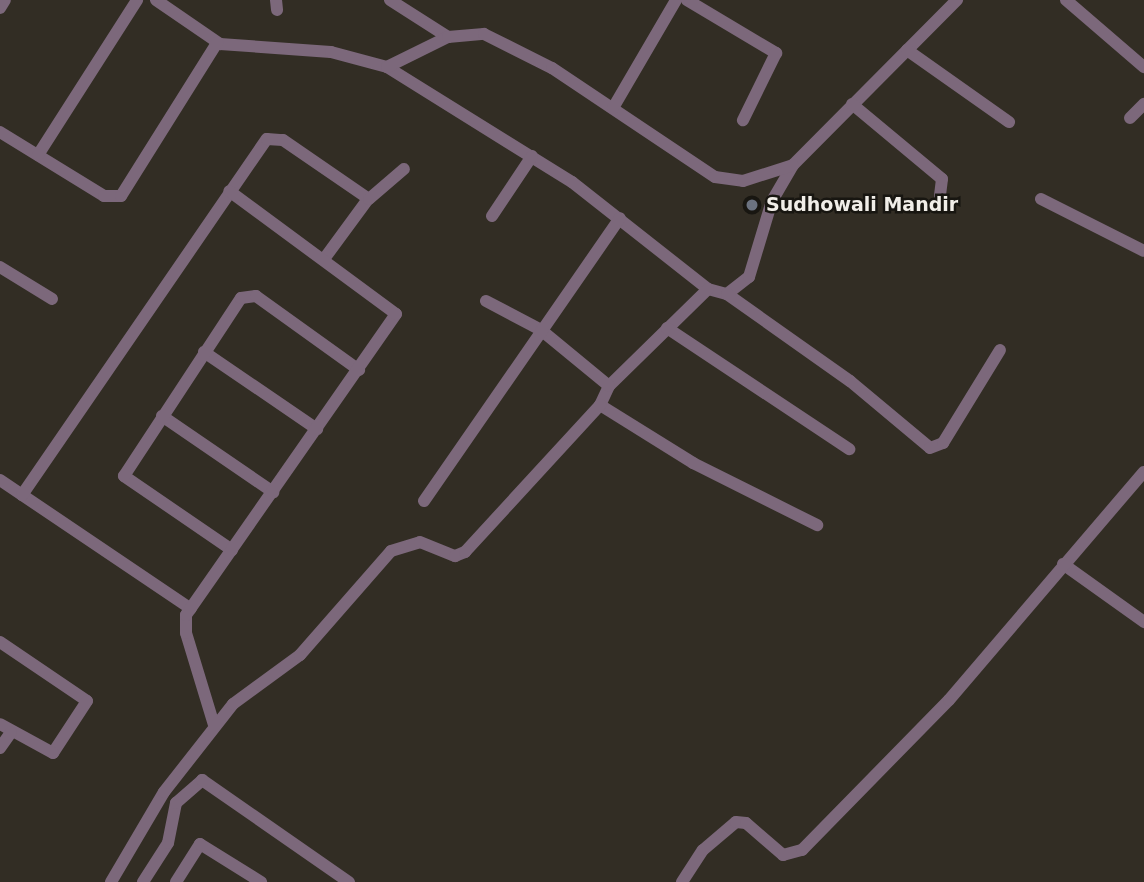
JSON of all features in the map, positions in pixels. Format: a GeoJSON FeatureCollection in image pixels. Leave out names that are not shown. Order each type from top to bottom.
{"type":"FeatureCollection","features":[{"type":"Feature","properties":{"kind":"street"},"geometry":{"type":"LineString","coordinates":[[0,8],[5,0]]}},
{"type":"Feature","properties":{"kind":"street"},"geometry":{"type":"LineString","coordinates":[[38,155],[137,0]]}},
{"type":"Feature","properties":{"kind":"street"},"geometry":{"type":"LineString","coordinates":[[156,0],[217,43],[331,52],[387,67],[531,156],[620,218],[708,289],[727,294],[850,381],[930,448],[943,443],[1000,349]]}},
{"type":"Feature","properties":{"kind":"street"},"geometry":{"type":"LineString","coordinates":[[390,0],[449,37]]}},
{"type":"Feature","properties":{"kind":"street"},"geometry":{"type":"LineString","coordinates":[[612,108],[676,0]]}},
{"type":"Feature","properties":{"kind":"street"},"geometry":{"type":"LineString","coordinates":[[687,0],[776,53],[743,120]]}},
{"type":"Feature","properties":{"kind":"street"},"geometry":{"type":"LineString","coordinates":[[727,294],[749,277],[772,201],[793,165],[957,0]]}},
{"type":"Feature","properties":{"kind":"street"},"geometry":{"type":"LineString","coordinates":[[1066,0],[1144,67]]}},
{"type":"Feature","properties":{"kind":"street"},"geometry":{"type":"LineString","coordinates":[[387,67],[449,37],[484,34],[507,42],[725,181],[793,165]]}},
{"type":"Feature","properties":{"kind":"street"},"geometry":{"type":"LineString","coordinates":[[0,132],[104,197],[121,196],[217,43]]}},
{"type":"Feature","properties":{"kind":"street"},"geometry":{"type":"LineString","coordinates":[[907,50],[1009,122]]}},
{"type":"Feature","properties":{"kind":"street"},"geometry":{"type":"LineString","coordinates":[[852,104],[942,179],[940,195]]}},
{"type":"Feature","properties":{"kind":"street"},"geometry":{"type":"LineString","coordinates":[[1130,118],[1144,104]]}},
{"type":"Feature","properties":{"kind":"street"},"geometry":{"type":"LineString","coordinates":[[22,495],[229,191],[274,137],[368,199]]}},
{"type":"Feature","properties":{"kind":"street"},"geometry":{"type":"LineString","coordinates":[[492,216],[531,156]]}},
{"type":"Feature","properties":{"kind":"street"},"geometry":{"type":"LineString","coordinates":[[324,259],[368,199],[404,169]]}},
{"type":"Feature","properties":{"kind":"street"},"geometry":{"type":"LineString","coordinates":[[214,724],[186,633],[191,609],[395,319],[394,309],[229,191]]}},
{"type":"Feature","properties":{"kind":"street"},"geometry":{"type":"LineString","coordinates":[[1041,199],[1144,251]]}},
{"type":"Feature","properties":{"kind":"street"},"geometry":{"type":"LineString","coordinates":[[424,501],[620,218]]}},
{"type":"Feature","properties":{"kind":"street"},"geometry":{"type":"LineString","coordinates":[[0,267],[52,299]]}},
{"type":"Feature","properties":{"kind":"street"},"geometry":{"type":"LineString","coordinates":[[111,882],[214,724],[249,689],[300,655],[391,551],[420,542],[455,556],[465,552],[600,405],[609,386],[708,289]]}},
{"type":"Feature","properties":{"kind":"street"},"geometry":{"type":"LineString","coordinates":[[232,550],[127,482],[126,470],[204,352],[249,293],[359,370]]}},
{"type":"Feature","properties":{"kind":"street"},"geometry":{"type":"LineString","coordinates":[[486,301],[541,330],[609,386]]}},
{"type":"Feature","properties":{"kind":"street"},"geometry":{"type":"LineString","coordinates":[[667,328],[849,449]]}},
{"type":"Feature","properties":{"kind":"street"},"geometry":{"type":"LineString","coordinates":[[204,352],[317,429]]}},
{"type":"Feature","properties":{"kind":"street"},"geometry":{"type":"LineString","coordinates":[[600,405],[693,463],[817,525]]}},
{"type":"Feature","properties":{"kind":"street"},"geometry":{"type":"LineString","coordinates":[[162,416],[273,492]]}},
{"type":"Feature","properties":{"kind":"street"},"geometry":{"type":"LineString","coordinates":[[682,882],[703,850],[736,822],[746,823],[783,855],[802,850],[949,699],[1144,472]]}},
{"type":"Feature","properties":{"kind":"street"},"geometry":{"type":"LineString","coordinates":[[0,480],[191,609]]}},
{"type":"Feature","properties":{"kind":"street"},"geometry":{"type":"LineString","coordinates":[[1063,564],[1144,622]]}},
{"type":"Feature","properties":{"kind":"street"},"geometry":{"type":"LineString","coordinates":[[0,642],[87,699],[53,752],[0,724]]}},
{"type":"Feature","properties":{"kind":"street"},"geometry":{"type":"LineString","coordinates":[[0,748],[11,732]]}},
{"type":"Feature","properties":{"kind":"street"},"geometry":{"type":"LineString","coordinates":[[143,882],[168,843],[176,803],[202,780],[349,882]]}},
{"type":"Feature","properties":{"kind":"street"},"geometry":{"type":"LineString","coordinates":[[176,882],[201,844],[242,877],[261,882]]}},
{"type":"Feature","properties":{"kind":"place","name":"Sudhowali Mandir"},"geometry":{"type":"Point","coordinates":[752,205]}}]}
